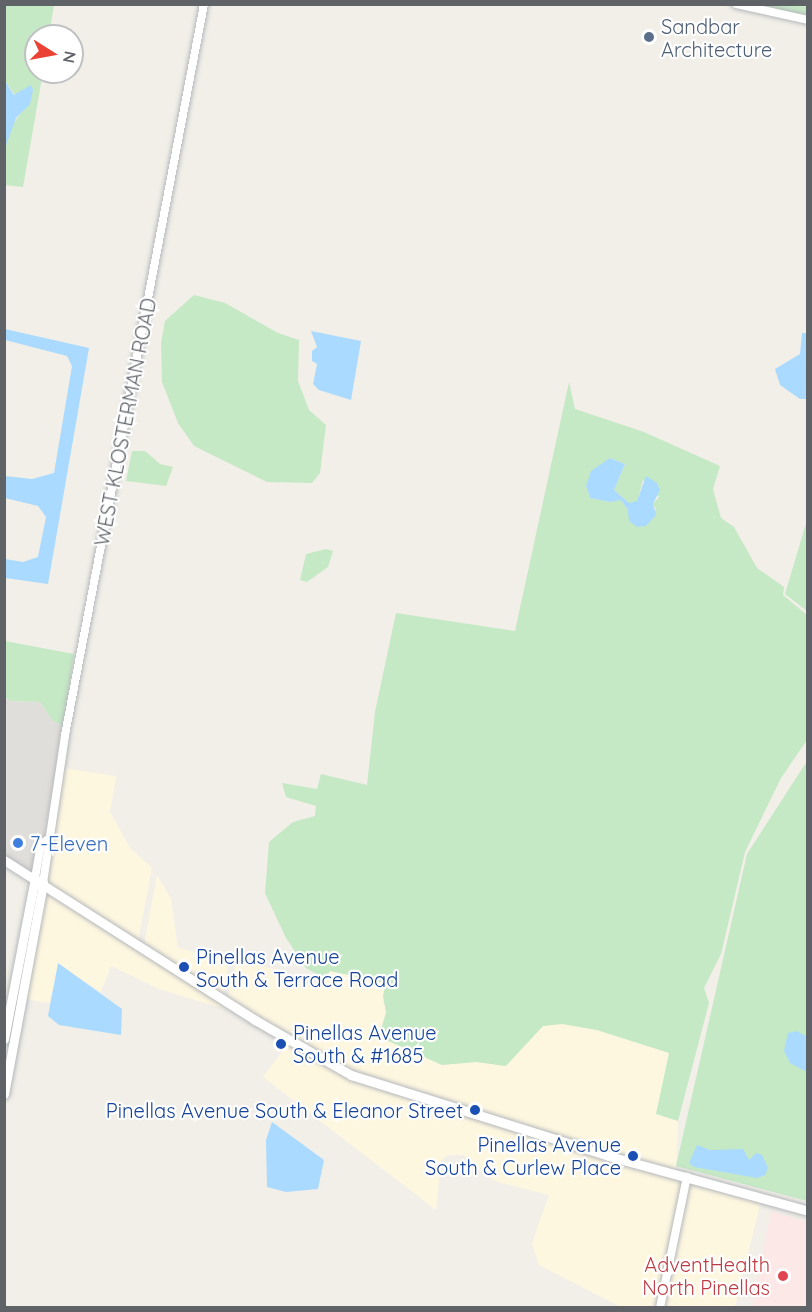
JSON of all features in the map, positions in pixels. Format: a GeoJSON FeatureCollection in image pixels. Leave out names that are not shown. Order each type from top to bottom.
{"type":"FeatureCollection","features":[{"type":"Feature","properties":{"kind":"main road"},"geometry":{"type":"LineString","coordinates":[[4,860],[39,880],[264,1026],[351,1075],[807,1211]]}},
{"type":"Feature","properties":{"kind":"main road"},"geometry":{"type":"LineString","coordinates":[[4,1039],[39,880]]}},
{"type":"Feature","properties":{"kind":"main road"},"geometry":{"type":"LineString","coordinates":[[4,1094],[39,880]]}},
{"type":"Feature","properties":{"kind":"street","name":"WEST KLOSTERMAN ROAD"},"geometry":{"type":"LineString","coordinates":[[39,880],[41,845],[47,840],[204,4]]}},
{"type":"Feature","properties":{"kind":"street"},"geometry":{"type":"LineString","coordinates":[[736,4],[807,20]]}},
{"type":"Feature","properties":{"kind":"street"},"geometry":{"type":"LineString","coordinates":[[660,1308],[687,1177]]}},
{"type":"Feature","properties":{"kind":"shaded area"},"geometry":{"type":"Polygon","coordinates":[[[4,697],[10,701],[40,702],[53,721],[64,726],[44,837],[32,873],[5,856],[4,697]]]}},
{"type":"Feature","properties":{"kind":"shaded area"},"geometry":{"type":"Polygon","coordinates":[[[63,768],[116,776],[110,812],[130,848],[152,868],[138,941],[46,882],[63,768]]]}},
{"type":"Feature","properties":{"kind":"shaded area"},"geometry":{"type":"Polygon","coordinates":[[[157,875],[171,899],[178,948],[229,960],[223,995],[144,945],[157,875]]]}},
{"type":"Feature","properties":{"kind":"shaded area"},"geometry":{"type":"Polygon","coordinates":[[[45,888],[239,1013],[159,989],[111,966],[101,992],[61,966],[49,1003],[25,999],[45,888]]]}},
{"type":"Feature","properties":{"kind":"shaded area"},"geometry":{"type":"Polygon","coordinates":[[[236,961],[280,970],[292,980],[320,987],[330,971],[386,983],[383,997],[386,1012],[426,1058],[442,1065],[476,1062],[506,1066],[543,1026],[562,1024],[597,1030],[670,1053],[656,1114],[678,1121],[676,1171],[352,1072],[228,999],[236,961]]]}},
{"type":"Feature","properties":{"kind":"shaded area"},"geometry":{"type":"Polygon","coordinates":[[[278,1038],[322,1064],[380,1089],[683,1179],[657,1307],[621,1307],[539,1265],[532,1243],[549,1195],[498,1182],[484,1175],[464,1155],[448,1155],[441,1161],[436,1210],[263,1077],[286,1047],[278,1038]]]}},
{"type":"Feature","properties":{"kind":"shaded area"},"geometry":{"type":"Polygon","coordinates":[[[689,1181],[761,1201],[735,1307],[663,1308],[689,1181]]]}},
{"type":"Feature","properties":{"kind":"shaded area","name":"AdventHealth North Pinellas"},"geometry":{"type":"Polygon","coordinates":[[[771,1211],[807,1222],[807,1307],[752,1307],[771,1211]]]}},
{"type":"Feature","properties":{"kind":"green space"},"geometry":{"type":"Polygon","coordinates":[[[5,5],[54,5],[51,24],[24,24],[24,84],[41,84],[23,187],[5,185],[4,148],[11,127],[23,110],[27,88],[15,95],[5,81],[5,5]]]}},
{"type":"Feature","properties":{"kind":"green space"},"geometry":{"type":"Polygon","coordinates":[[[755,5],[807,5],[807,15],[755,5]]]}},
{"type":"Feature","properties":{"kind":"green space"},"geometry":{"type":"Polygon","coordinates":[[[194,295],[225,303],[278,333],[299,340],[298,381],[309,410],[326,425],[320,473],[312,483],[267,482],[194,446],[178,423],[162,382],[161,343],[165,321],[194,295]]]}},
{"type":"Feature","properties":{"kind":"green space"},"geometry":{"type":"Polygon","coordinates":[[[569,382],[575,409],[644,432],[720,466],[713,489],[721,518],[734,527],[757,568],[784,587],[783,595],[807,615],[807,740],[781,778],[745,852],[721,954],[704,988],[709,1003],[678,1121],[656,1114],[669,1053],[597,1030],[562,1024],[543,1026],[506,1066],[476,1062],[442,1065],[379,1037],[386,1012],[383,996],[386,983],[330,971],[325,979],[306,968],[286,938],[265,893],[269,842],[293,822],[315,816],[316,806],[286,797],[282,783],[317,789],[321,774],[367,785],[375,712],[396,613],[515,631],[569,382]],[[610,458],[586,486],[590,498],[610,502],[621,500],[628,510],[656,510],[653,504],[659,497],[643,480],[637,502],[629,503],[614,490],[625,464],[610,458]]]}},
{"type":"Feature","properties":{"kind":"green space"},"geometry":{"type":"Polygon","coordinates":[[[132,451],[145,451],[160,464],[173,467],[166,486],[126,481],[132,451]]]}},
{"type":"Feature","properties":{"kind":"green space"},"geometry":{"type":"Polygon","coordinates":[[[807,520],[807,611],[785,594],[807,520]]]}},
{"type":"Feature","properties":{"kind":"green space"},"geometry":{"type":"Polygon","coordinates":[[[326,549],[333,551],[328,567],[307,582],[300,580],[306,554],[326,549]]]}},
{"type":"Feature","properties":{"kind":"green space"},"geometry":{"type":"Polygon","coordinates":[[[5,641],[74,654],[64,726],[53,721],[40,702],[10,701],[5,697],[5,641]]]}},
{"type":"Feature","properties":{"kind":"green space"},"geometry":{"type":"Polygon","coordinates":[[[807,761],[807,1201],[676,1166],[747,854],[807,761]]]}},
{"type":"Feature","properties":{"kind":"water"},"geometry":{"type":"Polygon","coordinates":[[[5,81],[14,95],[31,85],[33,90],[30,104],[16,118],[5,148],[5,81]]]}},
{"type":"Feature","properties":{"kind":"water"},"geometry":{"type":"Polygon","coordinates":[[[5,329],[89,348],[48,584],[5,578],[5,559],[23,562],[38,557],[46,517],[38,506],[5,498],[5,476],[32,479],[54,473],[72,366],[67,356],[5,340],[5,329]]]}},
{"type":"Feature","properties":{"kind":"water"},"geometry":{"type":"Polygon","coordinates":[[[311,331],[361,341],[351,400],[319,390],[313,384],[317,364],[312,361],[312,351],[317,347],[311,331]]]}},
{"type":"Feature","properties":{"kind":"water"},"geometry":{"type":"Polygon","coordinates":[[[802,333],[807,333],[808,399],[800,399],[780,385],[775,369],[800,354],[802,333]]]}},
{"type":"Feature","properties":{"kind":"water"},"geometry":{"type":"Polygon","coordinates":[[[610,458],[625,464],[614,490],[629,503],[637,501],[646,476],[657,483],[660,490],[653,504],[656,515],[646,526],[637,527],[629,521],[628,510],[621,500],[610,502],[590,498],[586,486],[591,471],[610,458]]]}},
{"type":"Feature","properties":{"kind":"water"},"geometry":{"type":"Polygon","coordinates":[[[58,963],[122,1009],[121,1035],[59,1025],[48,1016],[58,963]]]}},
{"type":"Feature","properties":{"kind":"water"},"geometry":{"type":"Polygon","coordinates":[[[797,1031],[807,1037],[807,1072],[790,1063],[784,1051],[788,1033],[797,1031]]]}},
{"type":"Feature","properties":{"kind":"water"},"geometry":{"type":"Polygon","coordinates":[[[272,1122],[324,1160],[318,1189],[286,1192],[267,1187],[266,1140],[272,1122]]]}},
{"type":"Feature","properties":{"kind":"water"},"geometry":{"type":"Polygon","coordinates":[[[697,1145],[710,1150],[743,1149],[749,1160],[756,1153],[762,1155],[768,1168],[765,1175],[757,1178],[694,1167],[689,1163],[697,1145]]]}},
{"type":"Feature","properties":{"kind":"place","name":"Sandbar Architecture"},"geometry":{"type":"Point","coordinates":[649,37]}},
{"type":"Feature","properties":{"kind":"place","name":"7-Eleven"},"geometry":{"type":"Point","coordinates":[18,843]}},
{"type":"Feature","properties":{"kind":"place","name":"Pinellas Avenue South & Terrace Road"},"geometry":{"type":"Point","coordinates":[184,967]}},
{"type":"Feature","properties":{"kind":"place","name":"Pinellas Avenue South & #1685"},"geometry":{"type":"Point","coordinates":[281,1044]}},
{"type":"Feature","properties":{"kind":"place","name":"Pinellas Avenue South & Eleanor Street"},"geometry":{"type":"Point","coordinates":[475,1110]}},
{"type":"Feature","properties":{"kind":"place","name":"Pinellas Avenue South & Curlew Place"},"geometry":{"type":"Point","coordinates":[633,1156]}},
{"type":"Feature","properties":{"kind":"place","name":"AdventHealth North Pinellas"},"geometry":{"type":"Point","coordinates":[783,1276]}}]}
